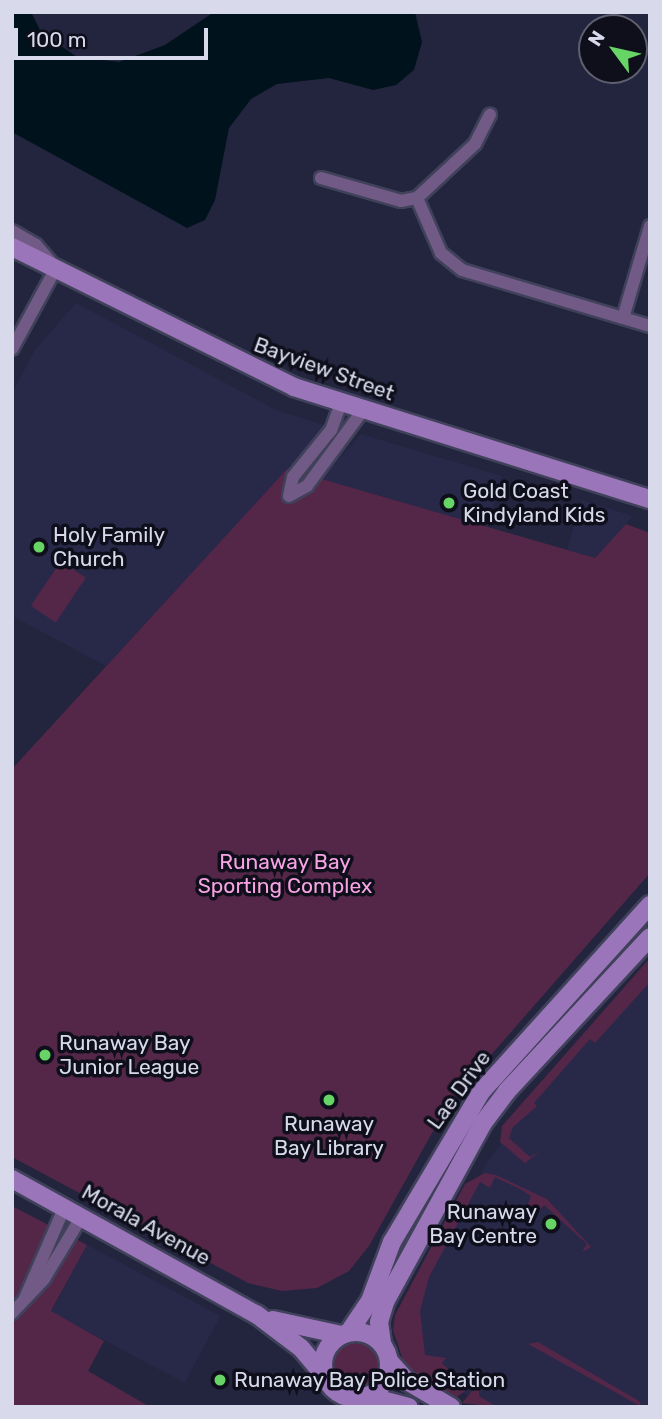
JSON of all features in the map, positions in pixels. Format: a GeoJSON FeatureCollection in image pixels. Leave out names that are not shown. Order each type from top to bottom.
{"type":"FeatureCollection","features":[{"type":"Feature","properties":{"kind":"main road","name":"Bayview Street"},"geometry":{"type":"LineString","coordinates":[[12,247],[262,374],[341,403],[589,477],[650,499]]}},
{"type":"Feature","properties":{"kind":"main road","name":"Bayview Street"},"geometry":{"type":"LineString","coordinates":[[589,477],[650,488]]}},
{"type":"Feature","properties":{"kind":"main road","name":"Lae Drive"},"geometry":{"type":"LineString","coordinates":[[345,1333],[370,1301],[393,1242],[481,1092],[650,905]]}},
{"type":"Feature","properties":{"kind":"main road","name":"Lae Drive"},"geometry":{"type":"LineString","coordinates":[[382,1343],[379,1322],[384,1302],[483,1124],[507,1091],[650,937]]}},
{"type":"Feature","properties":{"kind":"main road","name":"Morala Avenue"},"geometry":{"type":"LineString","coordinates":[[12,1179],[256,1314],[301,1348],[326,1379]]}},
{"type":"Feature","properties":{"kind":"main road","name":"Morala Avenue"},"geometry":{"type":"LineString","coordinates":[[256,1314],[345,1333]]}},
{"type":"Feature","properties":{"kind":"main road"},"geometry":{"type":"LineString","coordinates":[[330,1407],[326,1379],[327,1348],[345,1333],[367,1333],[382,1343],[389,1361],[407,1381],[451,1407]]}},
{"type":"Feature","properties":{"kind":"main road"},"geometry":{"type":"LineString","coordinates":[[363,1400],[386,1380],[389,1361]]}},
{"type":"Feature","properties":{"kind":"main road"},"geometry":{"type":"LineString","coordinates":[[326,1379],[344,1396],[408,1407]]}},
{"type":"Feature","properties":{"kind":"street"},"geometry":{"type":"LineString","coordinates":[[321,178],[401,201],[416,198],[475,144],[490,115]]}},
{"type":"Feature","properties":{"kind":"street"},"geometry":{"type":"LineString","coordinates":[[416,198],[441,253],[462,270],[650,326]]}},
{"type":"Feature","properties":{"kind":"street"},"geometry":{"type":"LineString","coordinates":[[623,318],[650,226]]}},
{"type":"Feature","properties":{"kind":"street","name":"Bayview Street"},"geometry":{"type":"LineString","coordinates":[[12,231],[36,245],[56,268]]}},
{"type":"Feature","properties":{"kind":"street"},"geometry":{"type":"LineString","coordinates":[[12,349],[56,268]]}},
{"type":"Feature","properties":{"kind":"street"},"geometry":{"type":"LineString","coordinates":[[341,403],[331,430],[293,477],[289,496],[307,486],[363,410]]}},
{"type":"Feature","properties":{"kind":"street"},"geometry":{"type":"LineString","coordinates":[[25,1298],[65,1206]]}},
{"type":"Feature","properties":{"kind":"street"},"geometry":{"type":"LineString","coordinates":[[12,1312],[44,1279],[82,1216]]}},
{"type":"Feature","properties":{"kind":"shaded area"},"geometry":{"type":"Polygon","coordinates":[[[76,303],[276,410],[327,426],[106,666],[12,616],[12,393],[35,350],[76,303]]]}},
{"type":"Feature","properties":{"kind":"shaded area","name":"Gold Coast Kindyland Kids"},"geometry":{"type":"Polygon","coordinates":[[[361,434],[502,476],[488,527],[321,479],[361,434]]]}},
{"type":"Feature","properties":{"kind":"shaded area"},"geometry":{"type":"Polygon","coordinates":[[[582,500],[633,516],[595,558],[567,550],[582,500]]]}},
{"type":"Feature","properties":{"kind":"shaded area","name":"Runaway Bay Centre"},"geometry":{"type":"Polygon","coordinates":[[[650,968],[650,1407],[484,1407],[435,1373],[419,1345],[415,1307],[426,1273],[485,1166],[531,1101],[650,968]]]}},
{"type":"Feature","properties":{"kind":"shaded area"},"geometry":{"type":"Polygon","coordinates":[[[87,1245],[220,1316],[185,1383],[51,1312],[87,1245]]]}},
{"type":"Feature","properties":{"kind":"green space","name":"Runaway Bay Sporting Complex"},"geometry":{"type":"Polygon","coordinates":[[[287,469],[595,558],[626,524],[650,533],[650,873],[463,1087],[432,1133],[369,1246],[349,1271],[317,1288],[282,1291],[248,1283],[12,1157],[12,769],[287,469]]]}},
{"type":"Feature","properties":{"kind":"green space"},"geometry":{"type":"Polygon","coordinates":[[[61,561],[86,578],[56,623],[31,606],[61,561]]]}},
{"type":"Feature","properties":{"kind":"green space"},"geometry":{"type":"Polygon","coordinates":[[[650,958],[650,982],[595,1043],[590,1039],[534,1103],[537,1106],[513,1127],[509,1138],[530,1157],[540,1151],[525,1163],[500,1142],[502,1126],[650,958]]]}},
{"type":"Feature","properties":{"kind":"green space"},"geometry":{"type":"Polygon","coordinates":[[[485,1173],[496,1175],[547,1199],[591,1247],[582,1252],[587,1244],[544,1205],[538,1212],[528,1204],[531,1196],[520,1189],[495,1177],[490,1188],[480,1182],[429,1277],[420,1311],[425,1355],[446,1358],[442,1363],[455,1376],[481,1379],[457,1397],[439,1393],[406,1369],[393,1330],[395,1315],[465,1184],[485,1173]]]}},
{"type":"Feature","properties":{"kind":"green space"},"geometry":{"type":"Polygon","coordinates":[[[12,1206],[87,1245],[51,1311],[104,1341],[88,1371],[150,1407],[12,1407],[12,1206]]]}},
{"type":"Feature","properties":{"kind":"green space"},"geometry":{"type":"Polygon","coordinates":[[[356,1341],[373,1348],[380,1365],[373,1382],[356,1389],[339,1382],[332,1365],[339,1348],[356,1341]]]}},
{"type":"Feature","properties":{"kind":"green space"},"geometry":{"type":"Polygon","coordinates":[[[538,1342],[639,1401],[642,1407],[528,1344],[538,1342]]]}},
{"type":"Feature","properties":{"kind":"green space"},"geometry":{"type":"Polygon","coordinates":[[[479,1390],[479,1396],[497,1407],[462,1403],[472,1391],[479,1390]]]}},
{"type":"Feature","properties":{"kind":"water"},"geometry":{"type":"Polygon","coordinates":[[[12,12],[31,12],[41,32],[77,57],[119,62],[165,45],[214,12],[415,12],[422,42],[414,70],[396,85],[373,90],[329,78],[277,84],[251,99],[229,128],[215,200],[205,220],[187,228],[12,132],[12,12]]]}},
{"type":"Feature","properties":{"kind":"place","name":"Gold Coast Kindyland Kids"},"geometry":{"type":"Point","coordinates":[449,503]}},
{"type":"Feature","properties":{"kind":"place","name":"Holy Family Church"},"geometry":{"type":"Point","coordinates":[39,547]}},
{"type":"Feature","properties":{"kind":"place","name":"Runaway Bay Junior League"},"geometry":{"type":"Point","coordinates":[45,1055]}},
{"type":"Feature","properties":{"kind":"place","name":"Runaway Bay Library"},"geometry":{"type":"Point","coordinates":[329,1100]}},
{"type":"Feature","properties":{"kind":"place","name":"Runaway Bay Centre"},"geometry":{"type":"Point","coordinates":[551,1224]}},
{"type":"Feature","properties":{"kind":"place","name":"Runaway Bay Police Station"},"geometry":{"type":"Point","coordinates":[220,1380]}}]}
